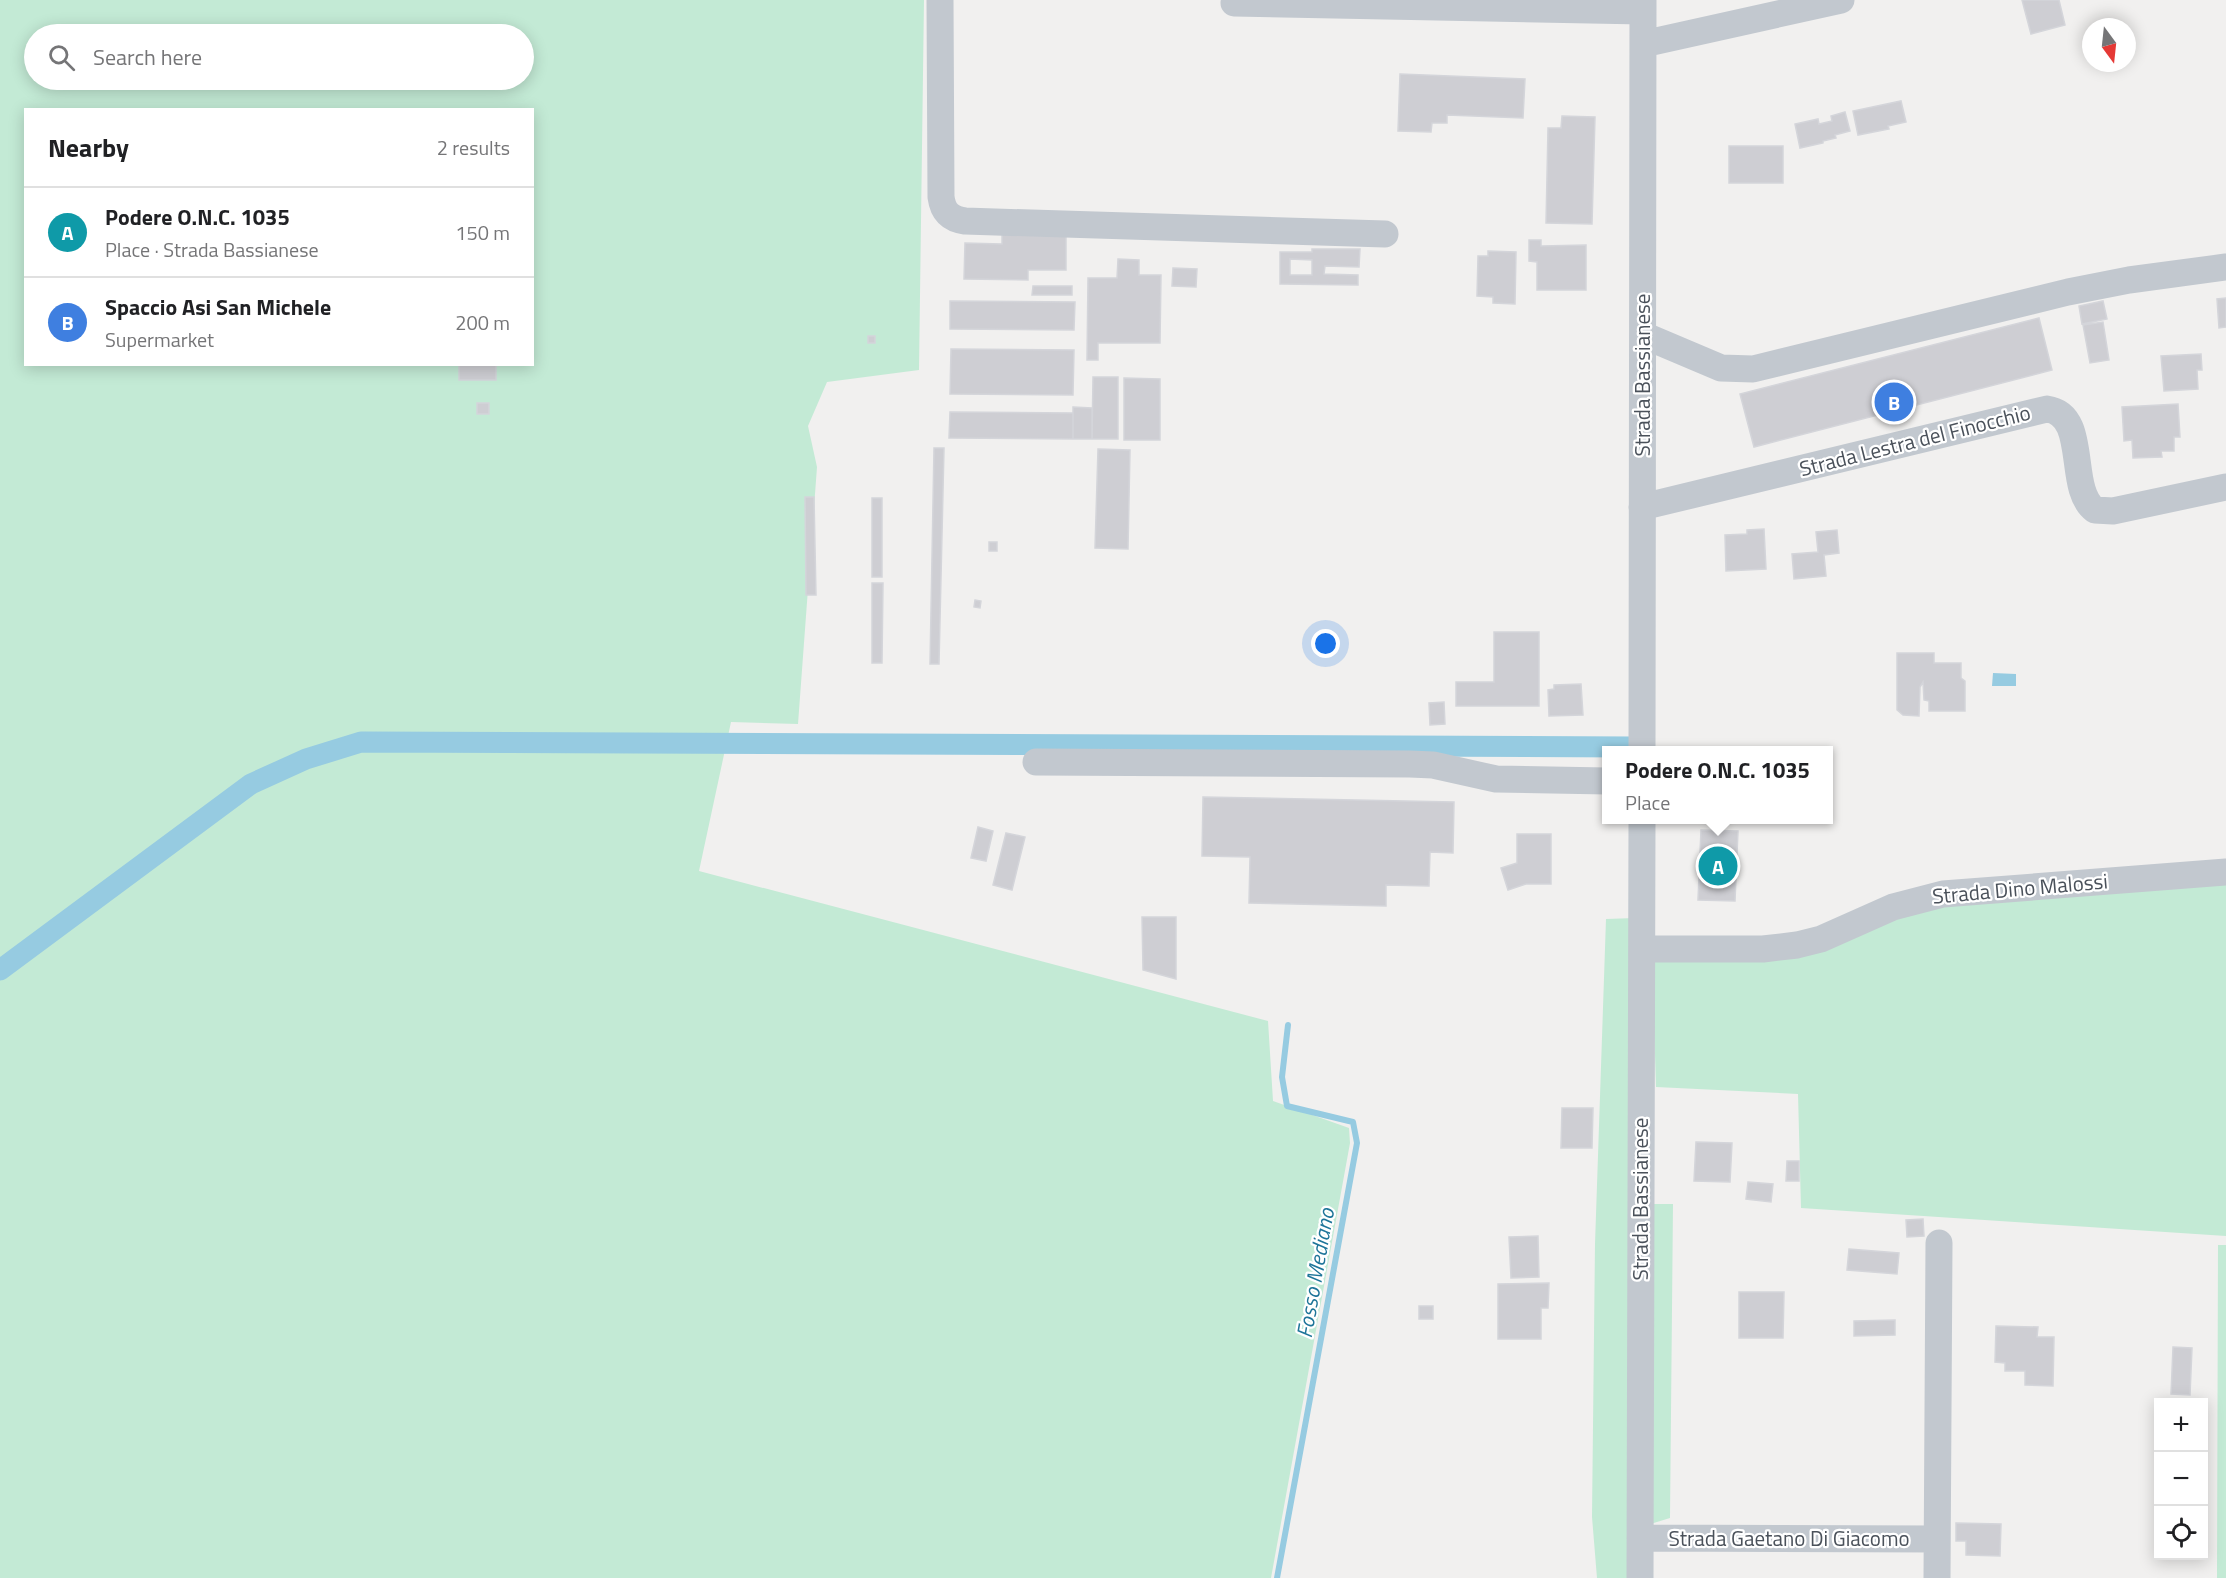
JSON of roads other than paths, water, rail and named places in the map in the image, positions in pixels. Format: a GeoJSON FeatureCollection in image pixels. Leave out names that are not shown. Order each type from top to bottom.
{"type":"FeatureCollection","features":[{"type":"Feature","properties":{"kind":"street"},"geometry":{"type":"LineString","coordinates":[[940,0],[941,197],[944,209],[953,218],[976,221],[1385,234]]}},
{"type":"Feature","properties":{"kind":"street"},"geometry":{"type":"LineString","coordinates":[[1643,44],[1841,0]]}},
{"type":"Feature","properties":{"kind":"street"},"geometry":{"type":"LineString","coordinates":[[1234,3],[1643,6]]}},
{"type":"Feature","properties":{"kind":"street","name":"Strada Bassianese"},"geometry":{"type":"LineString","coordinates":[[1642,746],[1643,6]]}},
{"type":"Feature","properties":{"kind":"street"},"geometry":{"type":"LineString","coordinates":[[1643,335],[1721,368],[1753,369],[2067,292],[2129,280],[2226,267]]}},
{"type":"Feature","properties":{"kind":"street","name":"Strada Lestra del Finocchio"},"geometry":{"type":"LineString","coordinates":[[1642,507],[2047,409],[2059,412],[2068,422],[2085,498],[2095,510],[2113,511],[2226,487]]}},
{"type":"Feature","properties":{"kind":"street"},"geometry":{"type":"LineString","coordinates":[[1036,762],[1410,764],[1433,765],[1496,779],[1602,781]]}},
{"type":"Feature","properties":{"kind":"street","name":"Strada Bassianese"},"geometry":{"type":"LineString","coordinates":[[1640,1578],[1642,824]]}},
{"type":"Feature","properties":{"kind":"street","name":"Strada Dino Malossi"},"geometry":{"type":"LineString","coordinates":[[1642,949],[1782,948],[1821,939],[1902,904],[1943,894],[2226,872]]}},
{"type":"Feature","properties":{"kind":"street","name":"Strada Gaetano Di Giacomo"},"geometry":{"type":"LineString","coordinates":[[1937,1578],[1939,1243]]}},
{"type":"Feature","properties":{"kind":"street","name":"Strada Gaetano Di Giacomo"},"geometry":{"type":"LineString","coordinates":[[1640,1538],[1937,1539]]}},
{"type":"Feature","properties":{"kind":"water"},"geometry":{"type":"Polygon","coordinates":[[[1993,673],[2016,674],[2016,686],[1992,686],[1993,673]]]}},
{"type":"Feature","properties":{"kind":"waterway"},"geometry":{"type":"LineString","coordinates":[[0,970],[251,784],[306,759],[361,742],[1602,747]]}},
{"type":"Feature","properties":{"kind":"waterway","name":"Fosso Mediano"},"geometry":{"type":"LineString","coordinates":[[1277,1578],[1357,1143],[1353,1122],[1287,1106],[1282,1077],[1288,1025]]}},
{"type":"Feature","properties":{"kind":"place","name":"Spaccio Asi San Michele"},"geometry":{"type":"Point","coordinates":[1894,402]}},
{"type":"Feature","properties":{"kind":"place","name":"Podere O.N.C. 1035"},"geometry":{"type":"Point","coordinates":[1718,866]}}]}
